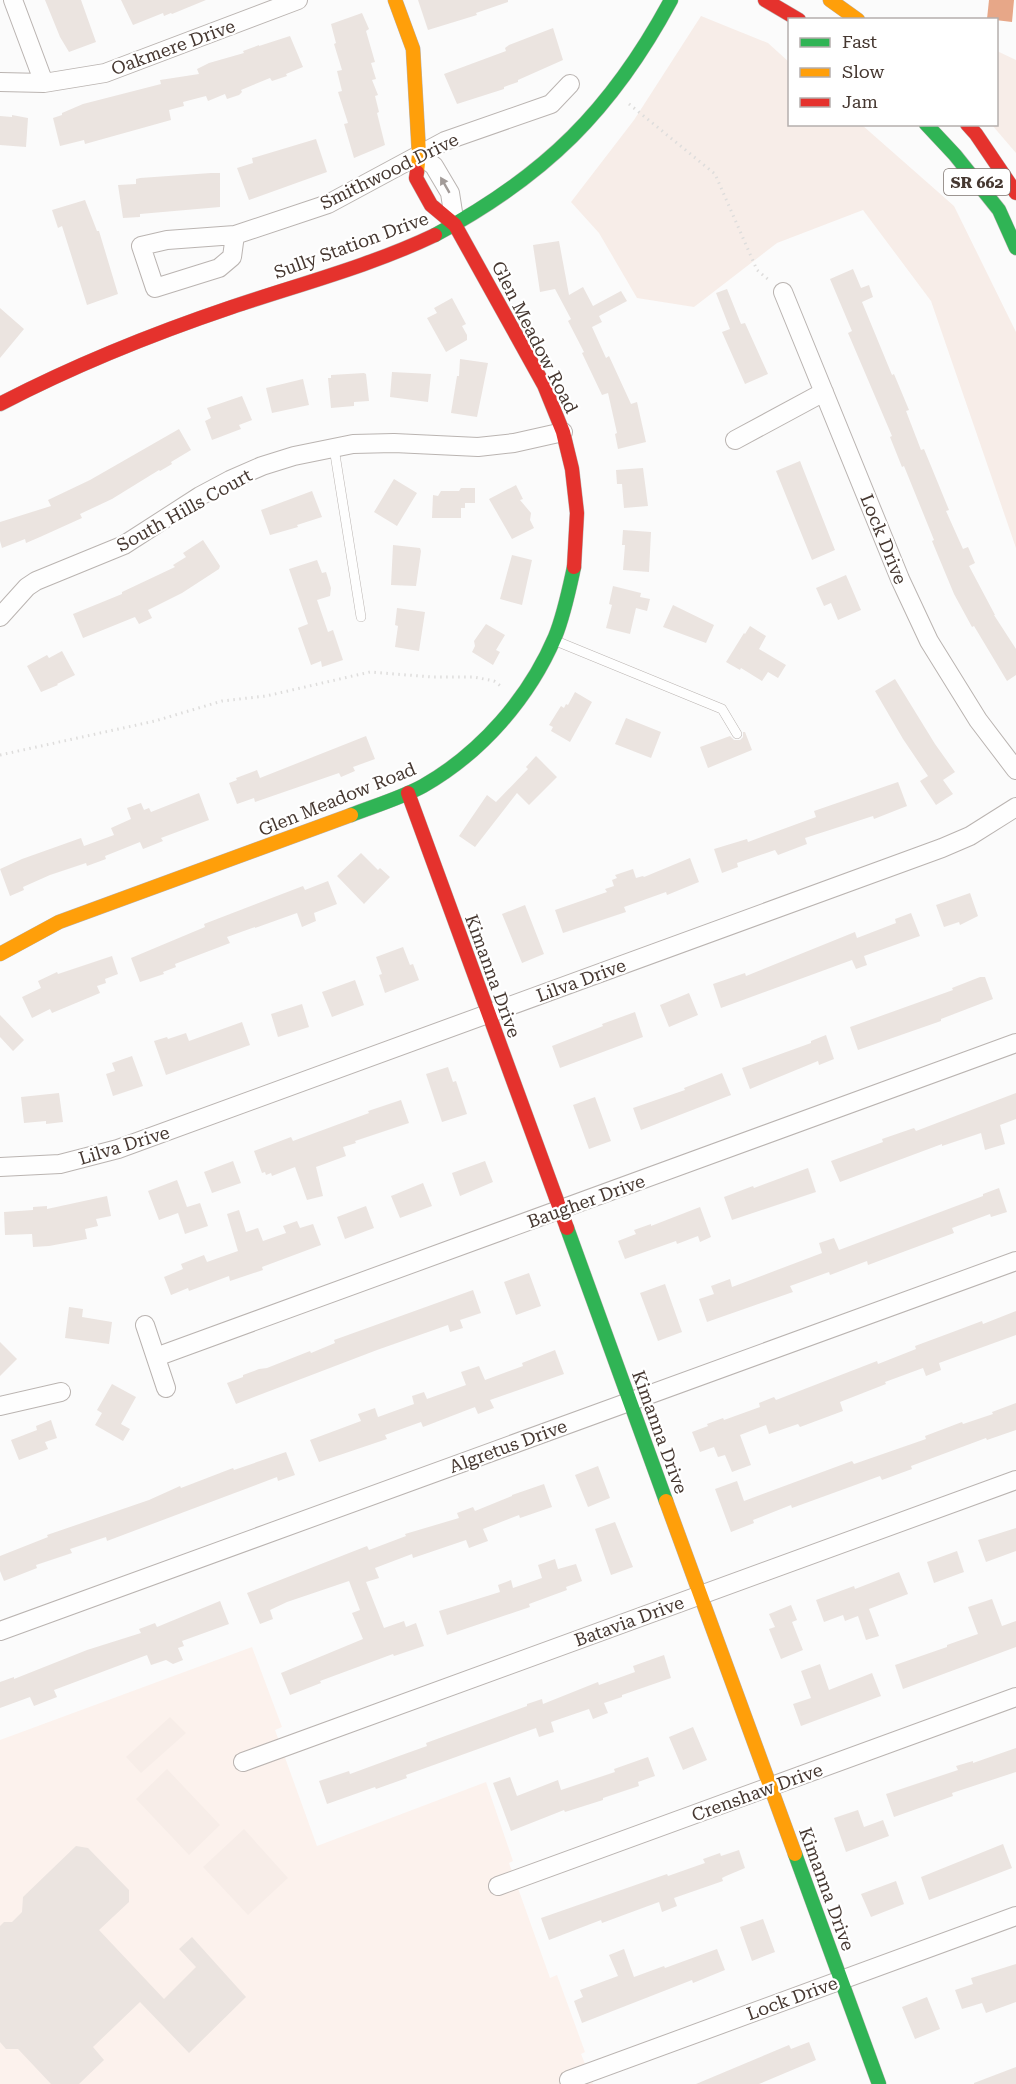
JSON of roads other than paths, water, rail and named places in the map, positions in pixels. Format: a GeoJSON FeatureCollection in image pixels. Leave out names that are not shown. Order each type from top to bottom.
{"type":"FeatureCollection","features":[{"type":"Feature","properties":{"kind":"street"},"geometry":{"type":"LineString","coordinates":[[13,0],[44,83]]}},
{"type":"Feature","properties":{"kind":"street","name":"Oakmere Drive"},"geometry":{"type":"LineString","coordinates":[[0,82],[44,83],[105,73],[298,0]]}},
{"type":"Feature","properties":{"kind":"street"},"geometry":{"type":"LineString","coordinates":[[395,0],[413,49],[419,154],[434,166],[450,193],[455,225]]}},
{"type":"Feature","properties":{"kind":"street","name":"Sully Station Drive"},"geometry":{"type":"LineString","coordinates":[[0,404],[79,364],[201,317],[383,257],[455,225],[525,180],[561,149],[597,112],[626,76],[659,25],[671,0]]}},
{"type":"Feature","properties":{"kind":"street"},"geometry":{"type":"LineString","coordinates":[[765,0],[796,18]]}},
{"type":"Feature","properties":{"kind":"street"},"geometry":{"type":"LineString","coordinates":[[830,0],[855,18]]}},
{"type":"Feature","properties":{"kind":"street","name":"Smithwood Drive"},"geometry":{"type":"LineString","coordinates":[[235,235],[232,257],[219,268],[155,288],[141,246],[166,240],[235,235],[328,204],[445,141],[551,104],[570,84]]}},
{"type":"Feature","properties":{"kind":"street","name":"SR 662"},"geometry":{"type":"LineString","coordinates":[[928,126],[955,155],[999,210],[1016,248]]}},
{"type":"Feature","properties":{"kind":"street","name":"SR 662"},"geometry":{"type":"LineString","coordinates":[[969,126],[1016,193]]}},
{"type":"Feature","properties":{"kind":"street","name":"Glen Meadow Road"},"geometry":{"type":"LineString","coordinates":[[0,954],[59,922],[408,793],[455,764],[494,730],[531,682],[554,640],[575,564],[577,513],[572,469],[563,432],[539,376],[455,225]]}},
{"type":"Feature","properties":{"kind":"street","name":"Lock Drive"},"geometry":{"type":"LineString","coordinates":[[783,292],[900,579],[929,641],[978,720],[1016,770]]}},
{"type":"Feature","properties":{"kind":"street"},"geometry":{"type":"LineString","coordinates":[[735,440],[824,392]]}},
{"type":"Feature","properties":{"kind":"street","name":"South Hills Court"},"geometry":{"type":"LineString","coordinates":[[0,616],[27,587],[36,581],[124,545],[200,496],[262,466],[294,456],[354,444],[394,443],[478,447],[514,443],[563,432]]}},
{"type":"Feature","properties":{"kind":"street","name":"Kimanna Drive"},"geometry":{"type":"LineString","coordinates":[[408,793],[879,2084]]}},
{"type":"Feature","properties":{"kind":"street","name":"Lilva Drive"},"geometry":{"type":"LineString","coordinates":[[0,1167],[60,1164],[118,1149],[488,1016],[942,848],[970,836],[1016,807]]}},
{"type":"Feature","properties":{"kind":"street","name":"Baugher Drive"},"geometry":{"type":"LineString","coordinates":[[156,1357],[1016,1043]]}},
{"type":"Feature","properties":{"kind":"street","name":"Algretus Drive"},"geometry":{"type":"LineString","coordinates":[[0,1631],[1016,1261]]}},
{"type":"Feature","properties":{"kind":"street"},"geometry":{"type":"LineString","coordinates":[[145,1325],[166,1388]]}},
{"type":"Feature","properties":{"kind":"street"},"geometry":{"type":"LineString","coordinates":[[0,1406],[61,1392]]}},
{"type":"Feature","properties":{"kind":"street","name":"Batavia Drive"},"geometry":{"type":"LineString","coordinates":[[243,1762],[1016,1480]]}},
{"type":"Feature","properties":{"kind":"street","name":"Crenshaw Drive"},"geometry":{"type":"LineString","coordinates":[[498,1886],[1016,1697]]}},
{"type":"Feature","properties":{"kind":"street","name":"Lock Drive"},"geometry":{"type":"LineString","coordinates":[[569,2080],[1016,1916]]}},
{"type":"Feature","properties":{"kind":"lane"},"geometry":{"type":"LineString","coordinates":[[334,448],[361,617]]}},
{"type":"Feature","properties":{"kind":"lane"},"geometry":{"type":"LineString","coordinates":[[554,640],[722,709],[737,734]]}}]}
